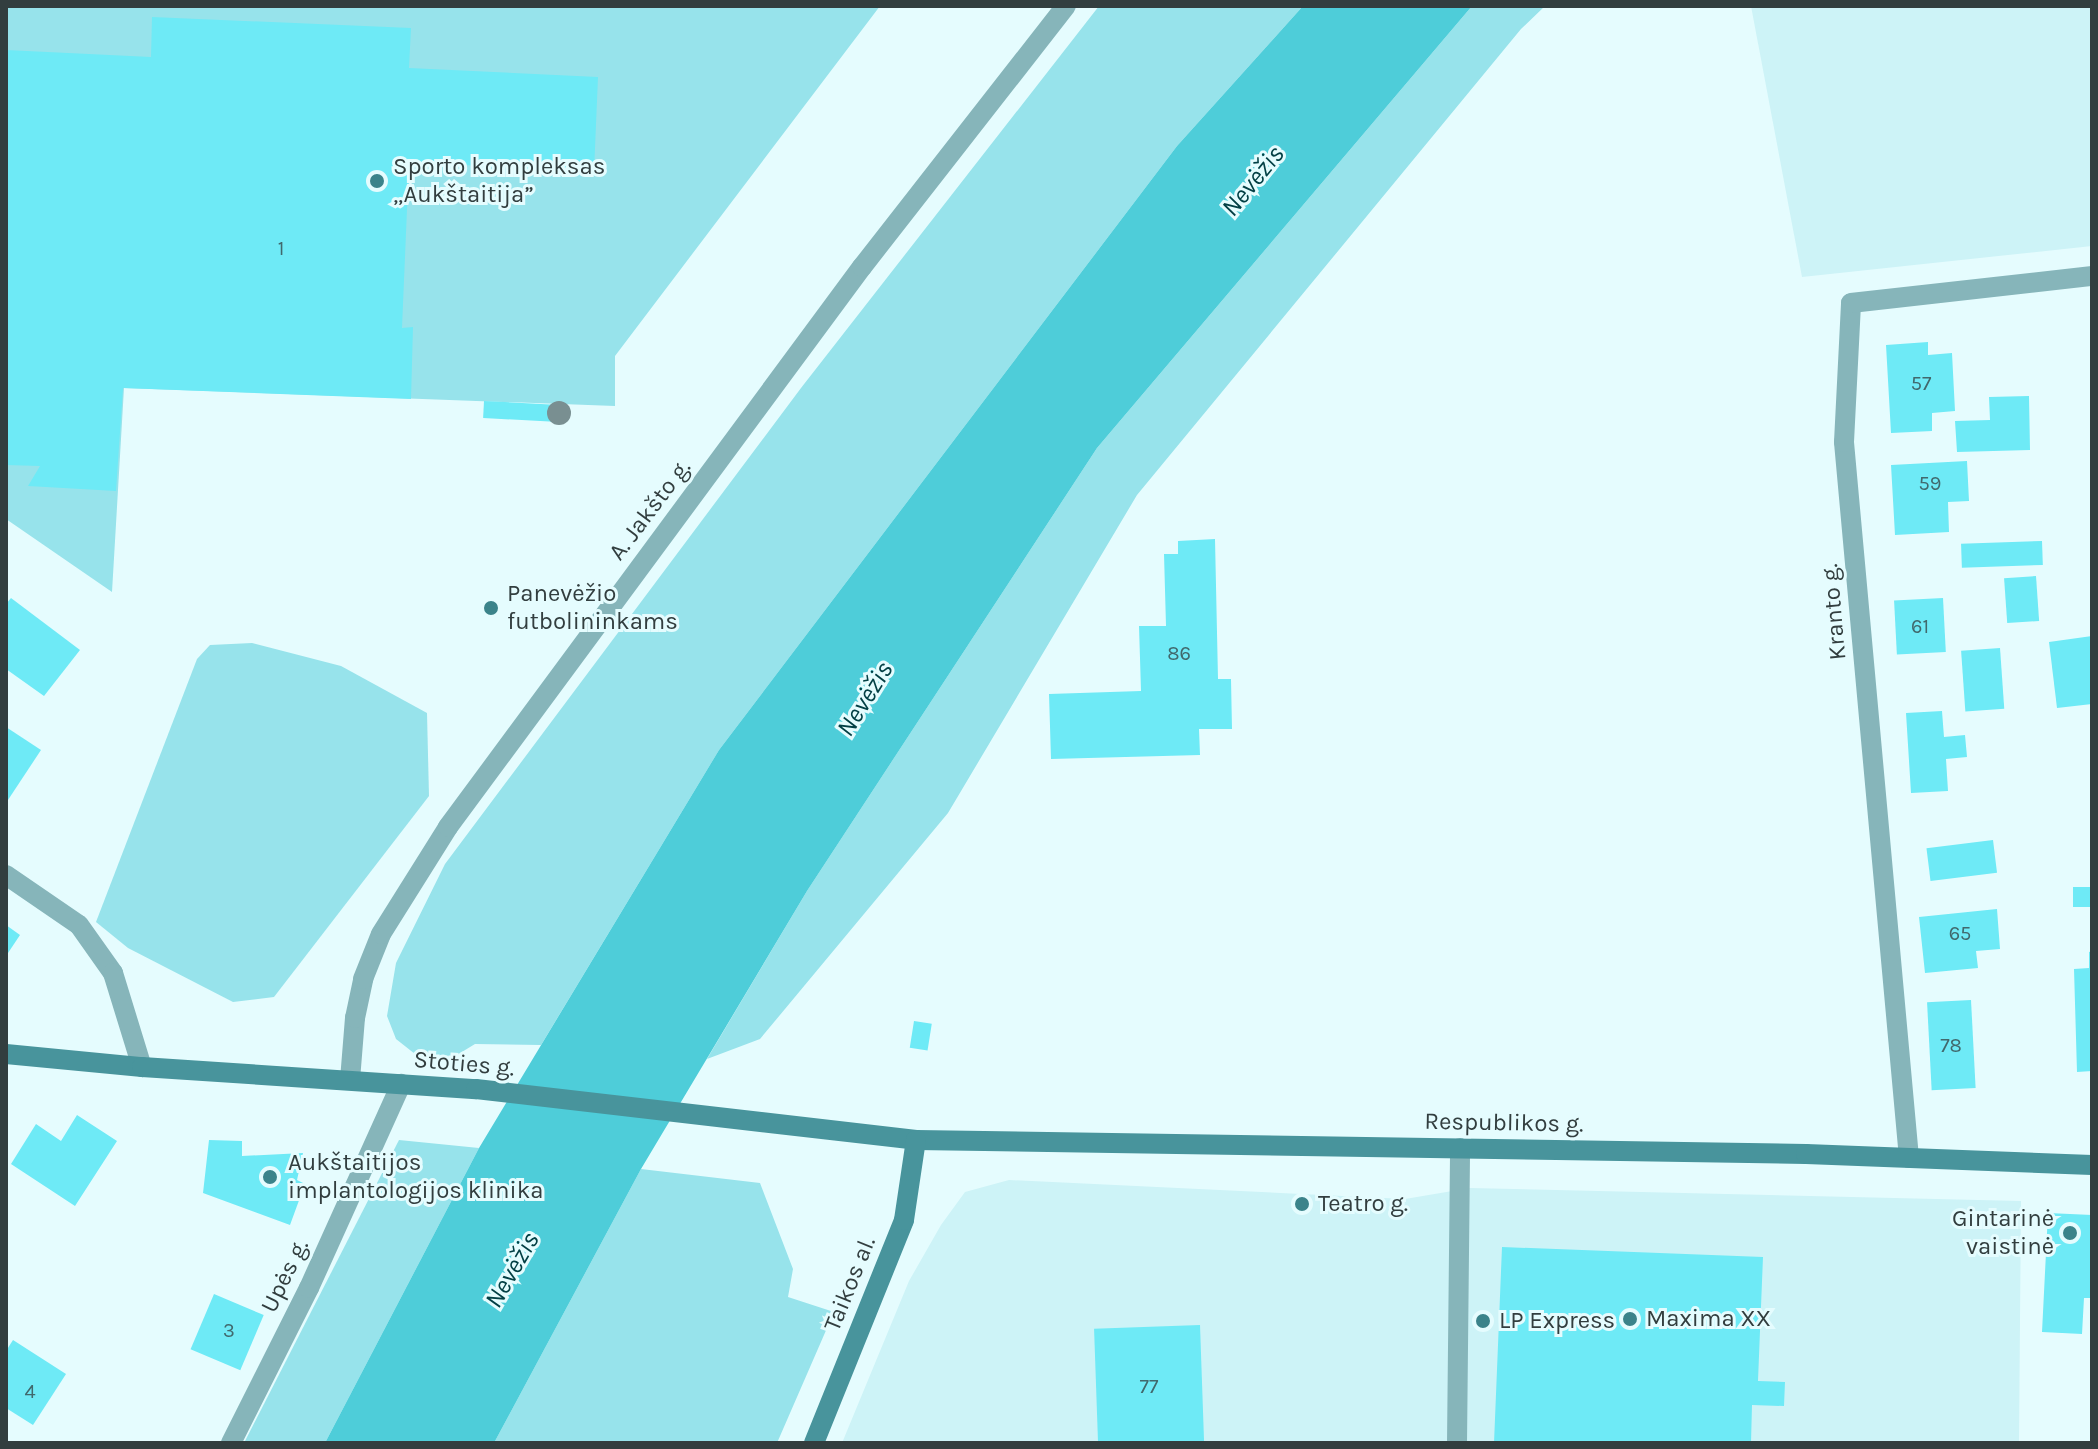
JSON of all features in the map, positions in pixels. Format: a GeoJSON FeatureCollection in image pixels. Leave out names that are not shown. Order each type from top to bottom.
{"type":"FeatureCollection","features":[{"type":"Feature","properties":{"kind":"main road","name":"Stoties g."},"geometry":{"type":"LineString","coordinates":[[6,1054],[142,1067],[476,1089],[916,1140]]}},
{"type":"Feature","properties":{"kind":"main road","name":"Respublikos g."},"geometry":{"type":"LineString","coordinates":[[916,1140],[1460,1148],[2092,1165]]}},
{"type":"Feature","properties":{"kind":"main road","name":"Taikos al."},"geometry":{"type":"LineString","coordinates":[[814,1443],[904,1220],[916,1140]]}},
{"type":"Feature","properties":{"kind":"street","name":"A. Jakšto g."},"geometry":{"type":"LineString","coordinates":[[350,1080],[355,1018],[363,979],[381,934],[448,827],[862,267],[1066,6]]}},
{"type":"Feature","properties":{"kind":"street","name":"Kranto g."},"geometry":{"type":"LineString","coordinates":[[1909,1158],[1844,442],[1851,303],[2092,276]]}},
{"type":"Feature","properties":{"kind":"street"},"geometry":{"type":"LineString","coordinates":[[6,875],[79,925],[88,937],[113,973],[142,1067]]}},
{"type":"Feature","properties":{"kind":"street","name":"Upės g."},"geometry":{"type":"LineString","coordinates":[[231,1443],[309,1288],[401,1084]]}},
{"type":"Feature","properties":{"kind":"street"},"geometry":{"type":"LineString","coordinates":[[1457,1443],[1460,1148]]}},
{"type":"Feature","properties":{"kind":"shaded area","name":"Sporto kompleksas „Aukštaitija”"},"geometry":{"type":"Polygon","coordinates":[[[6,6],[880,6],[615,356],[615,406],[124,388],[112,592],[6,519],[6,6]]]}},
{"type":"Feature","properties":{"kind":"shaded area"},"geometry":{"type":"Polygon","coordinates":[[[1099,6],[1303,6],[1177,146],[719,750],[541,1045],[475,1044],[452,1058],[415,1054],[396,1039],[387,1016],[396,963],[445,864],[801,388],[1099,6]]]}},
{"type":"Feature","properties":{"kind":"shaded area"},"geometry":{"type":"Polygon","coordinates":[[[1472,6],[1545,6],[1521,29],[1137,495],[948,813],[760,1039],[707,1059],[807,891],[1097,448],[1472,6]]]}},
{"type":"Feature","properties":{"kind":"shaded area"},"geometry":{"type":"Polygon","coordinates":[[[1751,6],[2092,6],[2092,246],[1802,277],[1751,6]]]}},
{"type":"Feature","properties":{"kind":"shaded area"},"geometry":{"type":"Polygon","coordinates":[[[252,643],[341,666],[427,713],[429,796],[274,997],[233,1002],[128,948],[96,922],[197,659],[210,645],[252,643]]]}},
{"type":"Feature","properties":{"kind":"shaded area"},"geometry":{"type":"Polygon","coordinates":[[[399,1140],[479,1148],[325,1443],[244,1443],[399,1140]]]}},
{"type":"Feature","properties":{"kind":"shaded area"},"geometry":{"type":"Polygon","coordinates":[[[641,1169],[760,1183],[793,1269],[788,1297],[834,1312],[777,1443],[494,1443],[641,1169]]]}},
{"type":"Feature","properties":{"kind":"shaded area"},"geometry":{"type":"Polygon","coordinates":[[[1009,1180],[1405,1199],[1470,1188],[2021,1201],[2019,1443],[842,1443],[909,1281],[941,1225],[965,1192],[1009,1180]]]}},
{"type":"Feature","properties":{"kind":"water","name":"Nevėžis"},"geometry":{"type":"Polygon","coordinates":[[[1303,6],[1472,6],[1097,448],[807,891],[641,1169],[494,1443],[325,1443],[479,1148],[719,750],[1177,146],[1303,6]]]}},
{"type":"Feature","properties":{"kind":"building"},"geometry":{"type":"Polygon","coordinates":[[[152,17],[411,28],[409,68],[598,77],[594,172],[409,162],[402,328],[413,327],[411,399],[123,388],[116,491],[28,486],[40,466],[6,465],[6,50],[151,57],[152,17]]]}},
{"type":"Feature","properties":{"kind":"building"},"geometry":{"type":"Polygon","coordinates":[[[1928,342],[1928,355],[1952,353],[1955,411],[1932,413],[1932,431],[1891,433],[1886,345],[1928,342]]]}},
{"type":"Feature","properties":{"kind":"building"},"geometry":{"type":"Polygon","coordinates":[[[2029,396],[2030,450],[1957,452],[1955,421],[1990,420],[1989,397],[2029,396]]]}},
{"type":"Feature","properties":{"kind":"building"},"geometry":{"type":"Polygon","coordinates":[[[484,401],[555,405],[554,422],[483,418],[484,401]]]}},
{"type":"Feature","properties":{"kind":"building"},"geometry":{"type":"Polygon","coordinates":[[[1967,461],[1969,501],[1948,502],[1949,532],[1895,535],[1891,465],[1967,461]]]}},
{"type":"Feature","properties":{"kind":"building"},"geometry":{"type":"Polygon","coordinates":[[[1215,539],[1218,679],[1231,679],[1232,729],[1199,729],[1200,755],[1051,759],[1049,694],[1141,691],[1139,626],[1166,626],[1164,554],[1178,554],[1178,541],[1215,539]]]}},
{"type":"Feature","properties":{"kind":"building"},"geometry":{"type":"Polygon","coordinates":[[[2042,541],[2043,565],[1962,568],[1961,544],[2042,541]]]}},
{"type":"Feature","properties":{"kind":"building"},"geometry":{"type":"Polygon","coordinates":[[[2036,576],[2039,621],[2007,623],[2004,578],[2036,576]]]}},
{"type":"Feature","properties":{"kind":"building"},"geometry":{"type":"Polygon","coordinates":[[[11,598],[80,650],[44,696],[6,669],[6,604],[11,598]]]}},
{"type":"Feature","properties":{"kind":"building"},"geometry":{"type":"Polygon","coordinates":[[[1943,598],[1946,652],[1897,654],[1894,601],[1943,598]]]}},
{"type":"Feature","properties":{"kind":"building"},"geometry":{"type":"Polygon","coordinates":[[[2092,636],[2092,704],[2057,708],[2049,642],[2092,636]]]}},
{"type":"Feature","properties":{"kind":"building"},"geometry":{"type":"Polygon","coordinates":[[[2000,648],[2004,709],[1965,712],[1961,651],[2000,648]]]}},
{"type":"Feature","properties":{"kind":"building"},"geometry":{"type":"Polygon","coordinates":[[[1942,711],[1944,737],[1965,735],[1967,757],[1946,759],[1948,791],[1911,793],[1906,713],[1942,711]]]}},
{"type":"Feature","properties":{"kind":"building"},"geometry":{"type":"Polygon","coordinates":[[[6,727],[41,750],[6,803],[6,727]]]}},
{"type":"Feature","properties":{"kind":"building"},"geometry":{"type":"Polygon","coordinates":[[[1993,840],[1997,873],[1931,881],[1926,848],[1993,840]]]}},
{"type":"Feature","properties":{"kind":"building"},"geometry":{"type":"Polygon","coordinates":[[[2073,887],[2092,887],[2092,907],[2073,907],[2073,887]]]}},
{"type":"Feature","properties":{"kind":"building"},"geometry":{"type":"Polygon","coordinates":[[[1997,909],[2000,949],[1976,951],[1978,968],[1925,973],[1919,917],[1997,909]]]}},
{"type":"Feature","properties":{"kind":"building"},"geometry":{"type":"Polygon","coordinates":[[[6,925],[20,935],[6,956],[6,925]]]}},
{"type":"Feature","properties":{"kind":"building"},"geometry":{"type":"Polygon","coordinates":[[[2092,951],[2092,1071],[2077,1072],[2074,969],[2089,968],[2089,952],[2092,951]]]}},
{"type":"Feature","properties":{"kind":"building"},"geometry":{"type":"Polygon","coordinates":[[[1971,1000],[1976,1088],[1932,1090],[1927,1002],[1971,1000]]]}},
{"type":"Feature","properties":{"kind":"building"},"geometry":{"type":"Polygon","coordinates":[[[914,1021],[932,1024],[928,1050],[910,1048],[914,1021]]]}},
{"type":"Feature","properties":{"kind":"building"},"geometry":{"type":"Polygon","coordinates":[[[77,1115],[117,1141],[75,1206],[11,1164],[36,1124],[61,1141],[77,1115]]]}},
{"type":"Feature","properties":{"kind":"building"},"geometry":{"type":"Polygon","coordinates":[[[209,1140],[242,1141],[242,1156],[303,1153],[297,1180],[305,1184],[290,1225],[203,1193],[209,1140]]]}},
{"type":"Feature","properties":{"kind":"building"},"geometry":{"type":"Polygon","coordinates":[[[2048,1213],[2092,1215],[2092,1298],[2084,1298],[2082,1334],[2042,1332],[2048,1213]]]}},
{"type":"Feature","properties":{"kind":"building","name":"Maxima XX"},"geometry":{"type":"Polygon","coordinates":[[[1502,1247],[1763,1257],[1758,1381],[1785,1382],[1784,1406],[1752,1405],[1751,1443],[1494,1443],[1502,1247]]]}},
{"type":"Feature","properties":{"kind":"building"},"geometry":{"type":"Polygon","coordinates":[[[214,1294],[264,1315],[240,1370],[191,1349],[214,1294]]]}},
{"type":"Feature","properties":{"kind":"building"},"geometry":{"type":"Polygon","coordinates":[[[1200,1325],[1204,1443],[1098,1443],[1094,1329],[1200,1325]]]}},
{"type":"Feature","properties":{"kind":"building"},"geometry":{"type":"Polygon","coordinates":[[[13,1340],[66,1374],[33,1425],[6,1408],[6,1351],[13,1340]]]}},
{"type":"Feature","properties":{"kind":"place","name":"Sporto kompleksas „Aukštaitija”"},"geometry":{"type":"Point","coordinates":[377,181]}},
{"type":"Feature","properties":{"kind":"place","name":"Panevėžio futbolininkams"},"geometry":{"type":"Point","coordinates":[491,608]}},
{"type":"Feature","properties":{"kind":"place","name":"Aukštaitijos implantologijos klinika"},"geometry":{"type":"Point","coordinates":[270,1177]}},
{"type":"Feature","properties":{"kind":"place","name":"Teatro g."},"geometry":{"type":"Point","coordinates":[1302,1204]}},
{"type":"Feature","properties":{"kind":"place","name":"Gintarinė vaistinė"},"geometry":{"type":"Point","coordinates":[2070,1233]}},
{"type":"Feature","properties":{"kind":"place","name":"Maxima XX"},"geometry":{"type":"Point","coordinates":[1630,1319]}},
{"type":"Feature","properties":{"kind":"place","name":"LP Express"},"geometry":{"type":"Point","coordinates":[1483,1321]}}]}
